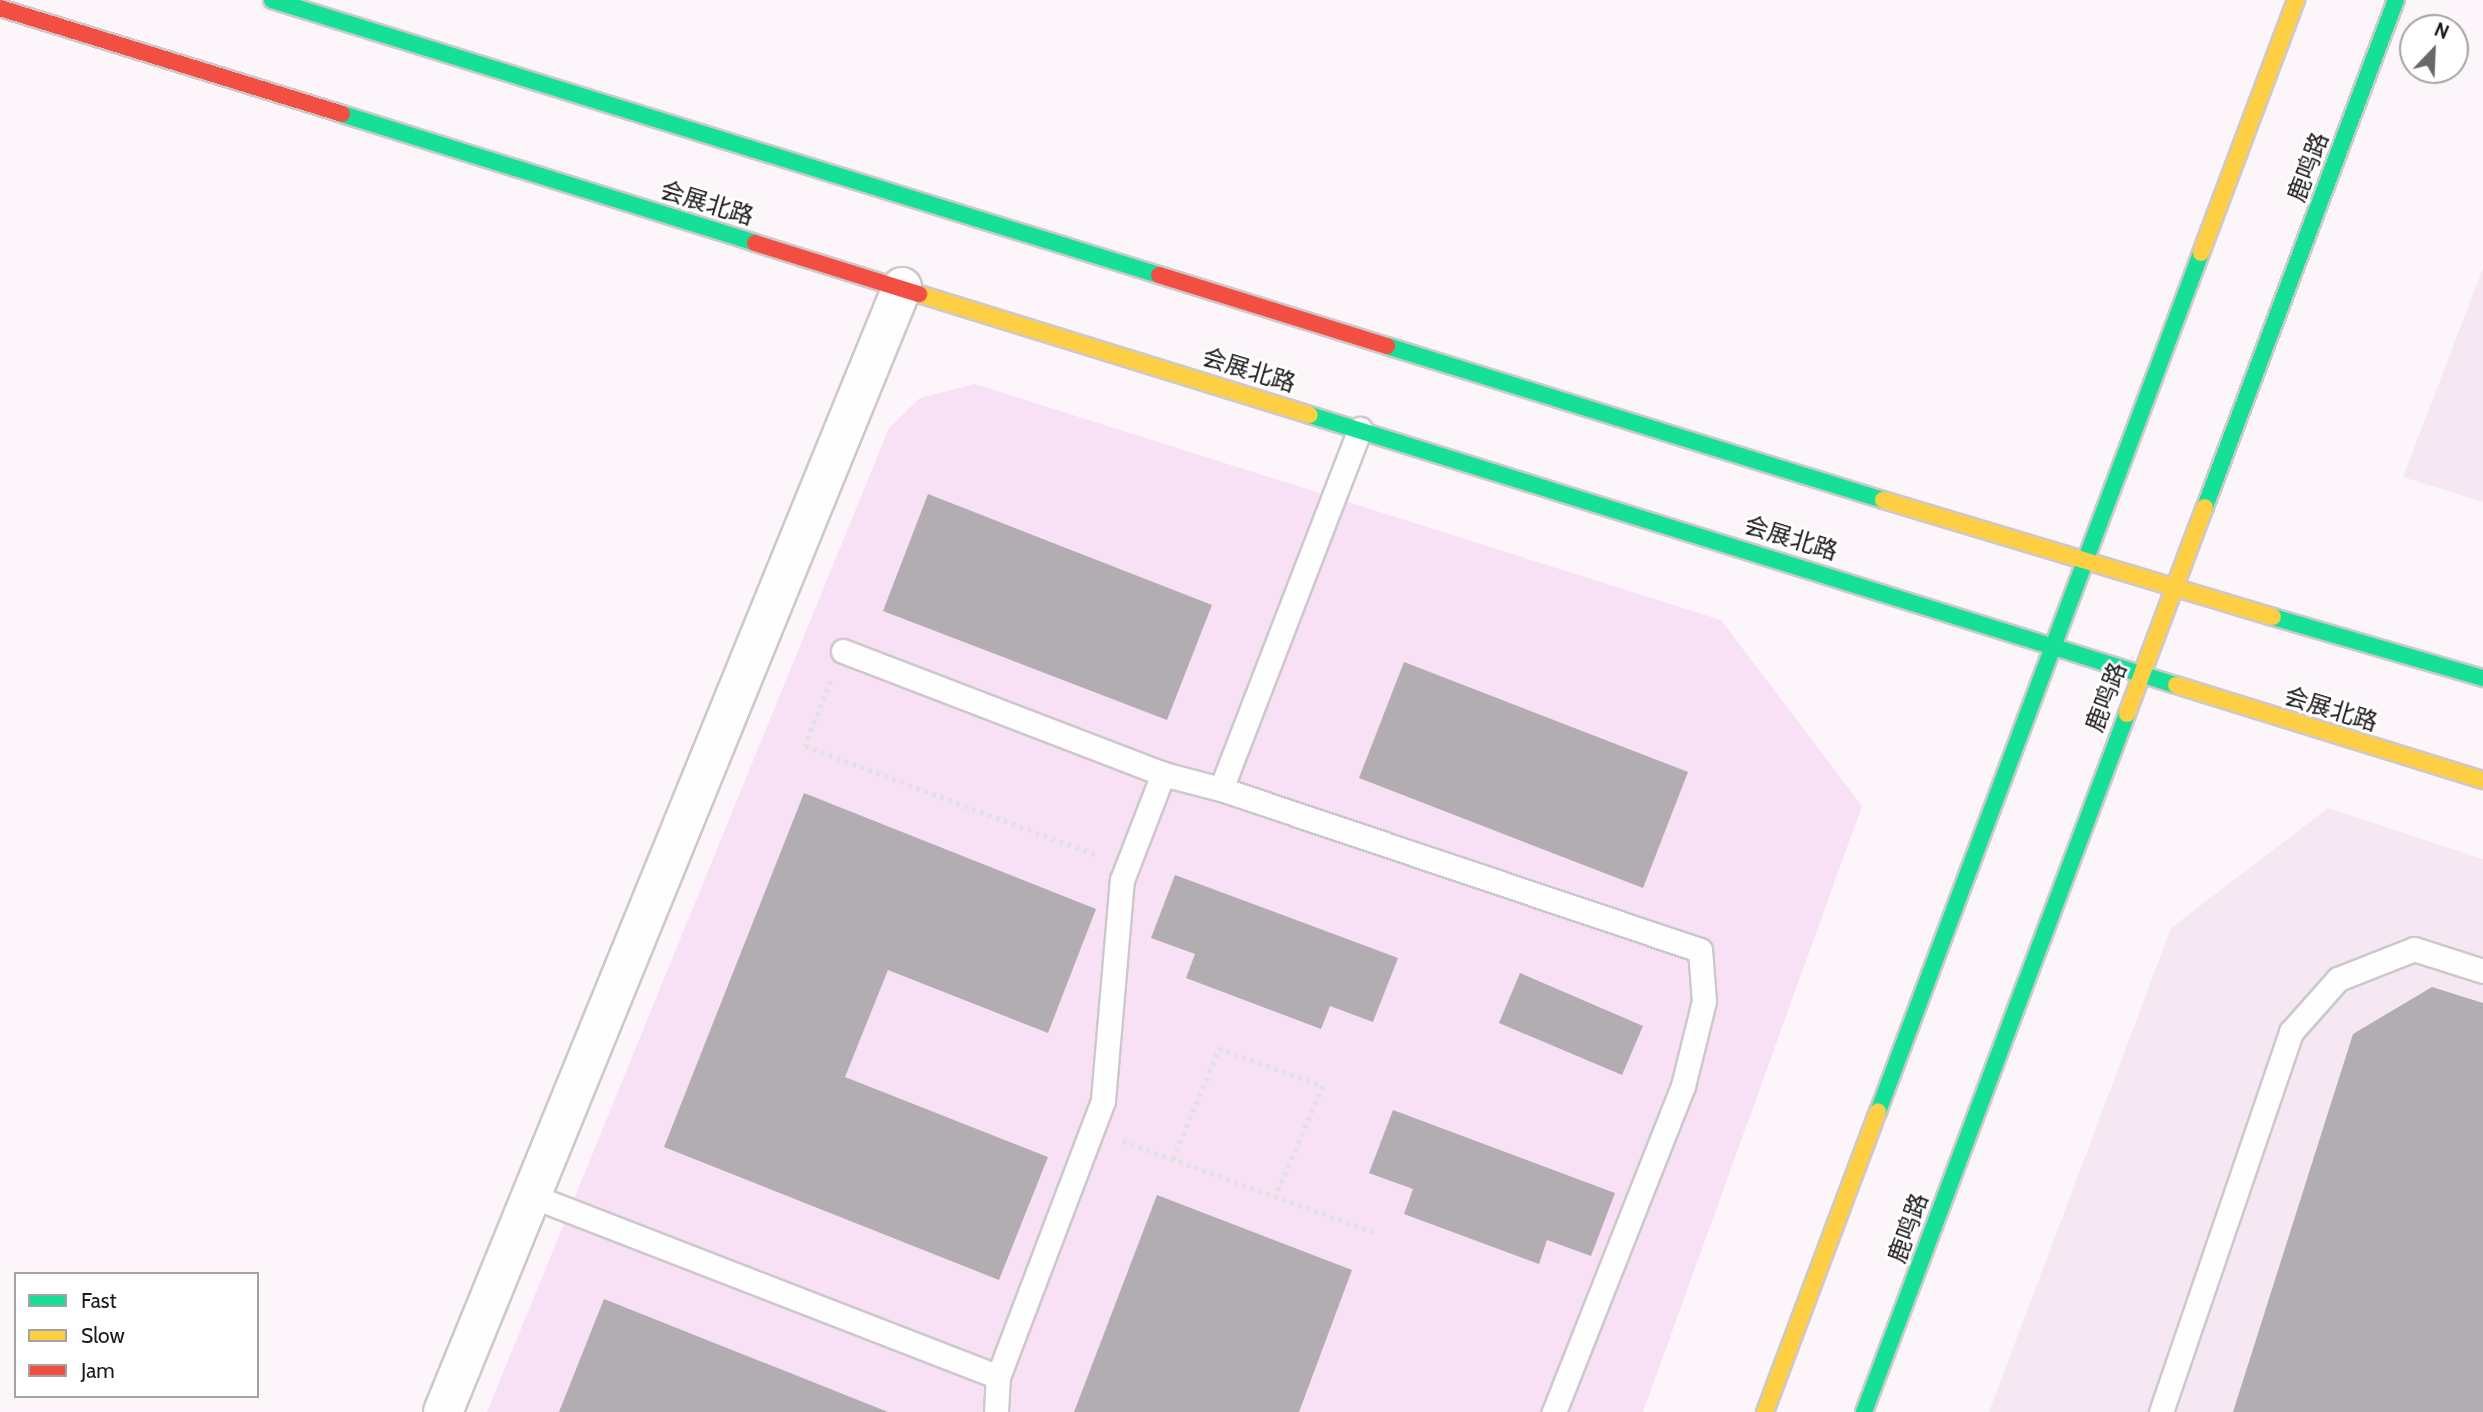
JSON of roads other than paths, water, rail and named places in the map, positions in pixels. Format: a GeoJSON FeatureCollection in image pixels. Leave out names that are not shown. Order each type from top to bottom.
{"type":"FeatureCollection","features":[{"type":"Feature","properties":{"kind":"main road"},"geometry":{"type":"LineString","coordinates":[[272,0],[2084,562],[2174,584],[2483,678]]}},
{"type":"Feature","properties":{"kind":"main road"},"geometry":{"type":"LineString","coordinates":[[1765,1412],[2296,0]]}},
{"type":"Feature","properties":{"kind":"main road","name":"鹿鸣路"},"geometry":{"type":"LineString","coordinates":[[1864,1412],[2139,674],[2396,0]]}},
{"type":"Feature","properties":{"kind":"main road","name":"会展北路"},"geometry":{"type":"LineString","coordinates":[[0,8],[2053,644],[2139,674],[2483,780]]}},
{"type":"Feature","properties":{"kind":"street"},"geometry":{"type":"LineString","coordinates":[[443,1412],[902,287]]}},
{"type":"Feature","properties":{"kind":"lane"},"geometry":{"type":"LineString","coordinates":[[1221,789],[1360,429]]}},
{"type":"Feature","properties":{"kind":"lane"},"geometry":{"type":"LineString","coordinates":[[843,651],[1163,774],[1221,789],[1700,950],[1704,1001],[1683,1086],[1554,1412]]}},
{"type":"Feature","properties":{"kind":"lane"},"geometry":{"type":"LineString","coordinates":[[996,1412],[998,1377],[1103,1100],[1127,867],[1163,774]]}},
{"type":"Feature","properties":{"kind":"lane"},"geometry":{"type":"LineString","coordinates":[[2161,1412],[2291,1032],[2338,979],[2414,949],[2483,971]]}},
{"type":"Feature","properties":{"kind":"lane"},"geometry":{"type":"LineString","coordinates":[[531,1196],[998,1377]]}}]}
